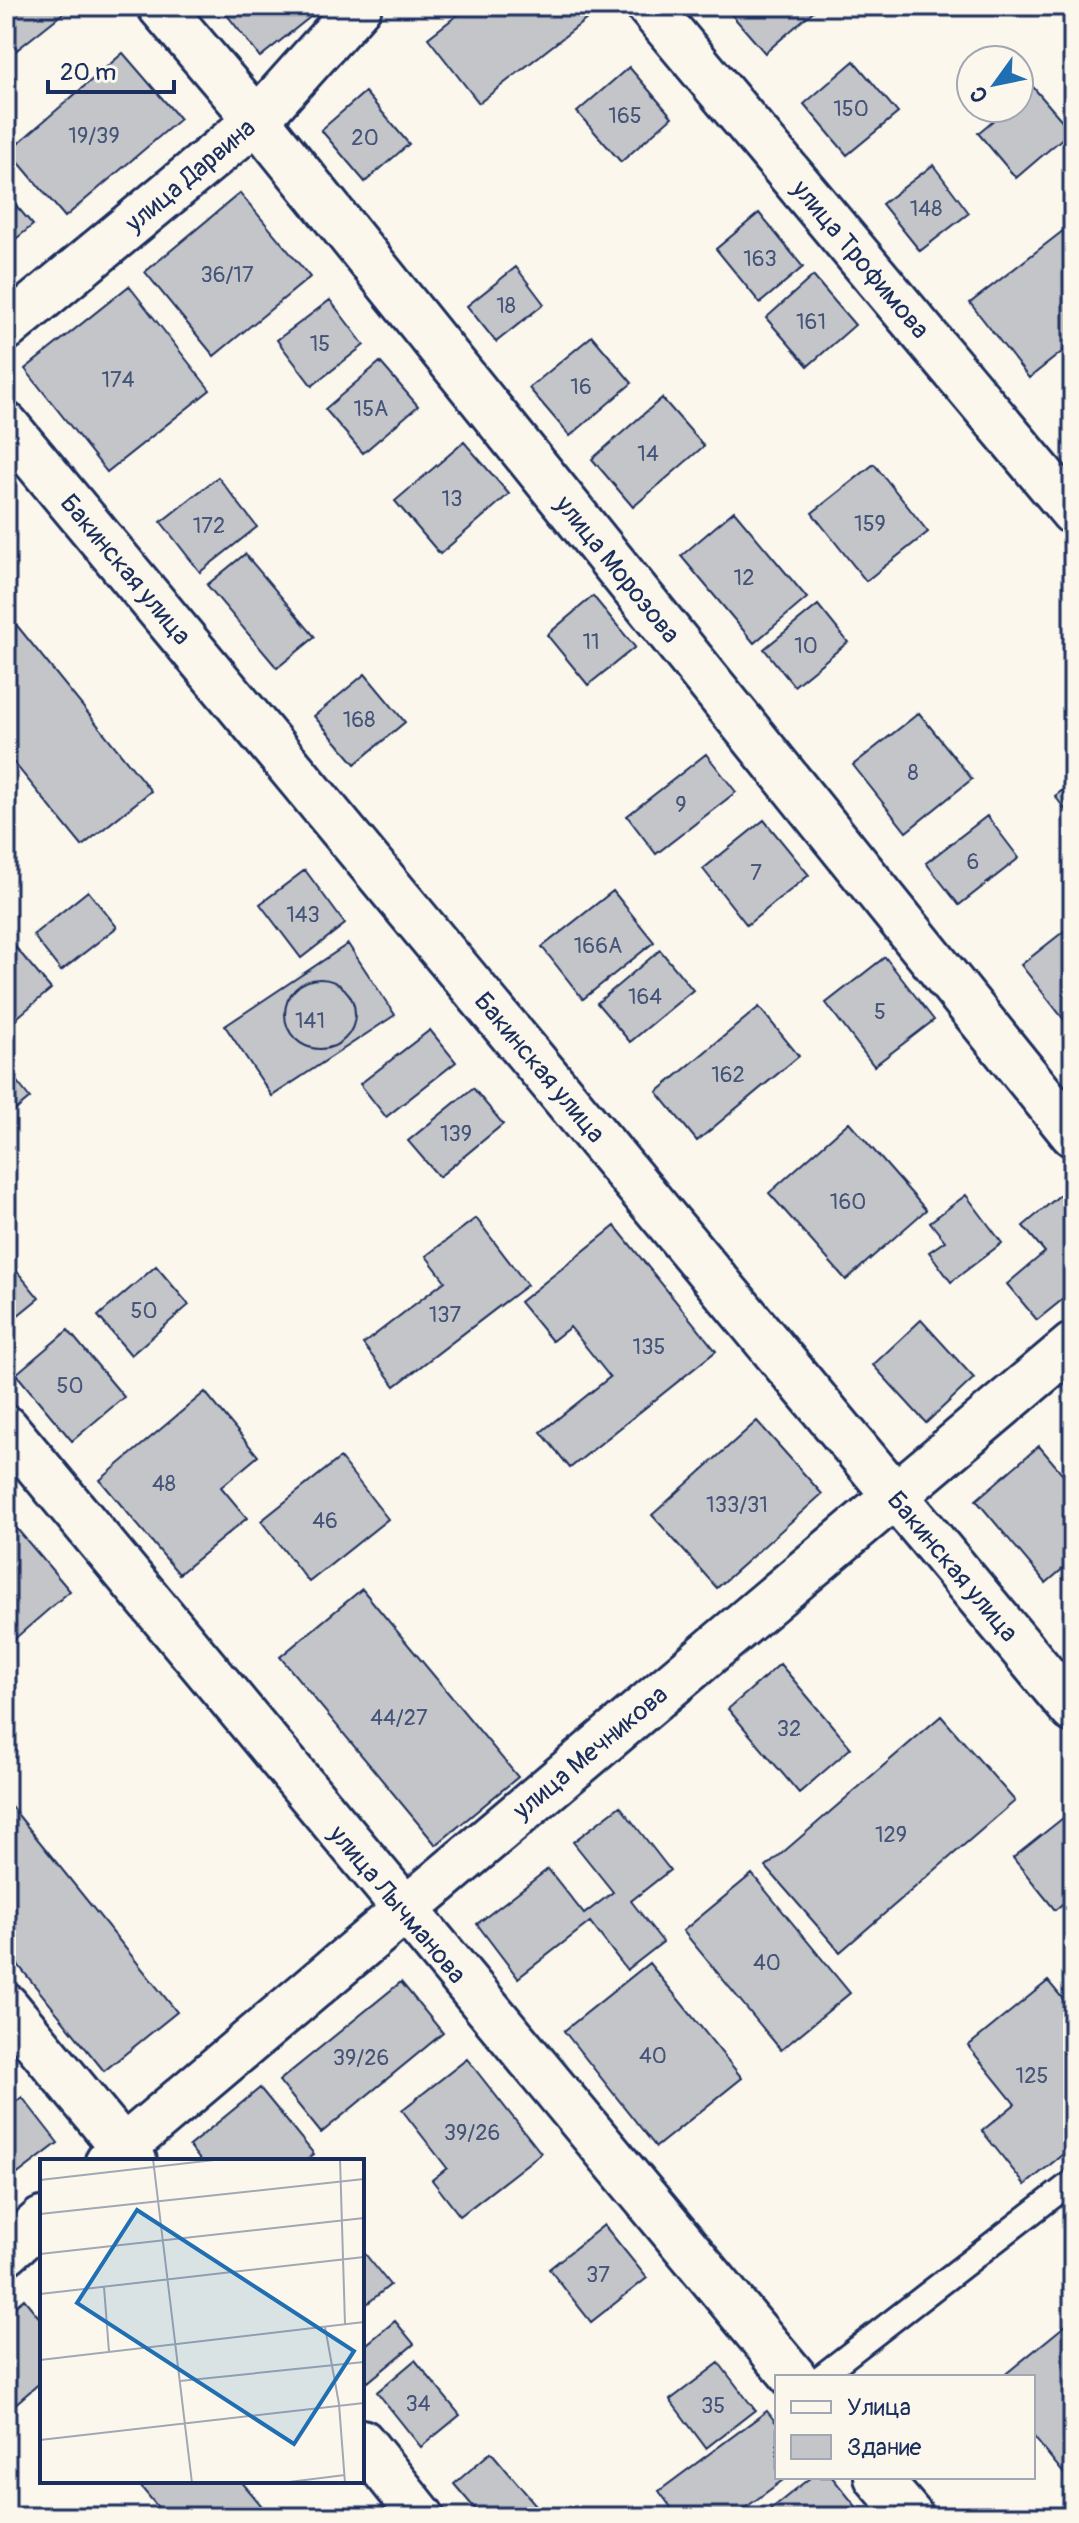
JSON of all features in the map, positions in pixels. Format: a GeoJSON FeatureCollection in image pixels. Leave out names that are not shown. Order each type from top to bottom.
{"type":"FeatureCollection","features":[{"type":"Feature","properties":{"kind":"street","name":"улица Морозова"},"geometry":{"type":"LineString","coordinates":[[160,6],[257,120],[1073,1134]]}},
{"type":"Feature","properties":{"kind":"street","name":"улица Дарвина"},"geometry":{"type":"LineString","coordinates":[[6,328],[257,120],[359,6]]}},
{"type":"Feature","properties":{"kind":"street","name":"улица Трофимова"},"geometry":{"type":"LineString","coordinates":[[649,6],[1073,512]]}},
{"type":"Feature","properties":{"kind":"street","name":"Бакинская улица"},"geometry":{"type":"LineString","coordinates":[[6,425],[1073,1710]]}},
{"type":"Feature","properties":{"kind":"street","name":"улица Мечникова"},"geometry":{"type":"LineString","coordinates":[[122,2157],[403,1911],[1073,1345]]}},
{"type":"Feature","properties":{"kind":"street","name":"улица Лычманова"},"geometry":{"type":"LineString","coordinates":[[6,1428],[403,1911],[792,2375]]}},
{"type":"Feature","properties":{"kind":"street"},"geometry":{"type":"LineString","coordinates":[[6,2006],[122,2157]]}},
{"type":"Feature","properties":{"kind":"street"},"geometry":{"type":"LineString","coordinates":[[6,2252],[40,2222]]}},
{"type":"Feature","properties":{"kind":"street"},"geometry":{"type":"LineString","coordinates":[[364,2444],[422,2517]]}},
{"type":"Feature","properties":{"kind":"street"},"geometry":{"type":"LineString","coordinates":[[879,2479],[911,2517]]}},
{"type":"Feature","properties":{"kind":"lane"},"geometry":{"type":"LineString","coordinates":[[823,2375],[1073,2181]]}},
{"type":"Feature","properties":{"kind":"building"},"geometry":{"type":"Polygon","coordinates":[[[6,6],[72,6],[8,57],[6,6]]]}},
{"type":"Feature","properties":{"kind":"building"},"geometry":{"type":"Polygon","coordinates":[[[220,6],[324,6],[260,57],[220,6]]]}},
{"type":"Feature","properties":{"kind":"building"},"geometry":{"type":"Polygon","coordinates":[[[469,6],[579,6],[588,18],[479,103],[428,38],[469,6]]]}},
{"type":"Feature","properties":{"kind":"building"},"geometry":{"type":"Polygon","coordinates":[[[724,6],[819,6],[765,53],[724,6]]]}},
{"type":"Feature","properties":{"kind":"building"},"geometry":{"type":"Polygon","coordinates":[[[123,53],[180,119],[65,217],[9,151],[123,53]]]}},
{"type":"Feature","properties":{"kind":"building"},"geometry":{"type":"Polygon","coordinates":[[[854,61],[898,113],[847,155],[804,104],[854,61]]]}},
{"type":"Feature","properties":{"kind":"building"},"geometry":{"type":"Polygon","coordinates":[[[629,67],[672,117],[621,162],[577,112],[629,67]]]}},
{"type":"Feature","properties":{"kind":"building"},"geometry":{"type":"Polygon","coordinates":[[[1035,89],[1071,131],[1016,178],[978,133],[989,124],[1035,124],[1035,89]]]}},
{"type":"Feature","properties":{"kind":"building"},"geometry":{"type":"Polygon","coordinates":[[[365,92],[409,144],[365,182],[321,130],[365,92]]]}},
{"type":"Feature","properties":{"kind":"building"},"geometry":{"type":"Polygon","coordinates":[[[933,165],[969,213],[920,251],[882,204],[933,165]]]}},
{"type":"Feature","properties":{"kind":"building"},"geometry":{"type":"Polygon","coordinates":[[[240,193],[310,277],[214,356],[145,272],[240,193]]]}},
{"type":"Feature","properties":{"kind":"building"},"geometry":{"type":"Polygon","coordinates":[[[6,194],[33,225],[6,247],[6,194]]]}},
{"type":"Feature","properties":{"kind":"building"},"geometry":{"type":"Polygon","coordinates":[[[759,213],[803,267],[760,303],[716,249],[759,213]]]}},
{"type":"Feature","properties":{"kind":"building"},"geometry":{"type":"Polygon","coordinates":[[[1073,223],[1073,343],[1029,378],[970,303],[1073,223]]]}},
{"type":"Feature","properties":{"kind":"building"},"geometry":{"type":"Polygon","coordinates":[[[516,267],[544,304],[496,342],[467,306],[516,267]]]}},
{"type":"Feature","properties":{"kind":"building"},"geometry":{"type":"Polygon","coordinates":[[[813,276],[855,325],[808,366],[766,318],[813,276]]]}},
{"type":"Feature","properties":{"kind":"building"},"geometry":{"type":"Polygon","coordinates":[[[129,286],[210,390],[107,472],[25,369],[129,286]]]}},
{"type":"Feature","properties":{"kind":"building"},"geometry":{"type":"Polygon","coordinates":[[[330,300],[364,345],[312,386],[277,340],[330,300]]]}},
{"type":"Feature","properties":{"kind":"building"},"geometry":{"type":"Polygon","coordinates":[[[592,336],[632,383],[570,436],[529,388],[592,336]]]}},
{"type":"Feature","properties":{"kind":"building"},"geometry":{"type":"Polygon","coordinates":[[[380,362],[418,406],[363,453],[325,409],[380,362]]]}},
{"type":"Feature","properties":{"kind":"building"},"geometry":{"type":"Polygon","coordinates":[[[662,398],[704,446],[633,507],[592,459],[662,398]]]}},
{"type":"Feature","properties":{"kind":"building"},"geometry":{"type":"Polygon","coordinates":[[[464,442],[509,494],[440,554],[395,501],[464,442]]]}},
{"type":"Feature","properties":{"kind":"building"},"geometry":{"type":"Polygon","coordinates":[[[874,464],[928,532],[866,581],[812,513],[874,464]]]}},
{"type":"Feature","properties":{"kind":"building"},"geometry":{"type":"Polygon","coordinates":[[[218,477],[257,527],[200,572],[161,522],[218,477]]]}},
{"type":"Feature","properties":{"kind":"building"},"geometry":{"type":"Polygon","coordinates":[[[734,511],[807,598],[754,643],[681,556],[734,511]]]}},
{"type":"Feature","properties":{"kind":"building"},"geometry":{"type":"Polygon","coordinates":[[[245,554],[315,637],[277,668],[207,585],[245,554]]]}},
{"type":"Feature","properties":{"kind":"building"},"geometry":{"type":"Polygon","coordinates":[[[593,596],[635,647],[588,685],[547,635],[593,596]]]}},
{"type":"Feature","properties":{"kind":"building"},"geometry":{"type":"Polygon","coordinates":[[[818,605],[848,642],[794,686],[764,649],[818,605]]]}},
{"type":"Feature","properties":{"kind":"building"},"geometry":{"type":"Polygon","coordinates":[[[6,612],[151,791],[82,846],[6,753],[6,612]]]}},
{"type":"Feature","properties":{"kind":"building"},"geometry":{"type":"Polygon","coordinates":[[[365,674],[405,722],[355,764],[314,716],[365,674]]]}},
{"type":"Feature","properties":{"kind":"building"},"geometry":{"type":"Polygon","coordinates":[[[919,713],[972,779],[906,832],[853,765],[919,713]]]}},
{"type":"Feature","properties":{"kind":"building"},"geometry":{"type":"Polygon","coordinates":[[[706,754],[736,792],[656,854],[627,816],[706,754]]]}},
{"type":"Feature","properties":{"kind":"building"},"geometry":{"type":"Polygon","coordinates":[[[1073,782],[1073,820],[1055,796],[1073,782]]]}},
{"type":"Feature","properties":{"kind":"building"},"geometry":{"type":"Polygon","coordinates":[[[987,816],[1019,858],[959,905],[926,863],[987,816]]]}},
{"type":"Feature","properties":{"kind":"building"},"geometry":{"type":"Polygon","coordinates":[[[764,820],[809,875],[747,925],[703,869],[764,820]]]}},
{"type":"Feature","properties":{"kind":"building"},"geometry":{"type":"Polygon","coordinates":[[[305,870],[345,924],[301,958],[260,904],[305,870]]]}},
{"type":"Feature","properties":{"kind":"building"},"geometry":{"type":"Polygon","coordinates":[[[88,891],[117,927],[61,971],[33,935],[88,891]]]}},
{"type":"Feature","properties":{"kind":"building"},"geometry":{"type":"Polygon","coordinates":[[[613,891],[654,942],[583,999],[542,947],[613,891]]]}},
{"type":"Feature","properties":{"kind":"building"},"geometry":{"type":"Polygon","coordinates":[[[1073,924],[1073,1029],[1072,1030],[1021,965],[1073,924]]]}},
{"type":"Feature","properties":{"kind":"building"},"geometry":{"type":"Polygon","coordinates":[[[6,936],[51,989],[6,1027],[6,936]]]}},
{"type":"Feature","properties":{"kind":"building"},"geometry":{"type":"Polygon","coordinates":[[[348,944],[395,1015],[272,1096],[225,1026],[348,944]]]}},
{"type":"Feature","properties":{"kind":"building"},"geometry":{"type":"Polygon","coordinates":[[[660,950],[693,990],[630,1042],[597,1003],[660,950]]]}},
{"type":"Feature","properties":{"kind":"building"},"geometry":{"type":"Polygon","coordinates":[[[885,957],[934,1020],[874,1066],[826,1003],[885,957]]]}},
{"type":"Feature","properties":{"kind":"building"},"geometry":{"type":"Polygon","coordinates":[[[320,979],[345,989],[355,1014],[345,1039],[320,1049],[295,1039],[285,1014],[295,989],[320,979]]]}},
{"type":"Feature","properties":{"kind":"building"},"geometry":{"type":"Polygon","coordinates":[[[759,1007],[799,1056],[697,1141],[657,1092],[759,1007]]]}},
{"type":"Feature","properties":{"kind":"building"},"geometry":{"type":"Polygon","coordinates":[[[430,1030],[456,1062],[386,1117],[360,1084],[430,1030]]]}},
{"type":"Feature","properties":{"kind":"building"},"geometry":{"type":"Polygon","coordinates":[[[6,1068],[30,1098],[6,1118],[6,1068]]]}},
{"type":"Feature","properties":{"kind":"building"},"geometry":{"type":"Polygon","coordinates":[[[473,1088],[503,1124],[439,1177],[408,1141],[473,1088]]]}},
{"type":"Feature","properties":{"kind":"building"},"geometry":{"type":"Polygon","coordinates":[[[849,1122],[926,1210],[846,1280],[769,1193],[849,1122]]]}},
{"type":"Feature","properties":{"kind":"building"},"geometry":{"type":"Polygon","coordinates":[[[966,1195],[1002,1243],[951,1282],[929,1252],[945,1241],[930,1222],[966,1195]]]}},
{"type":"Feature","properties":{"kind":"building"},"geometry":{"type":"Polygon","coordinates":[[[1060,1195],[1073,1211],[1073,1291],[1037,1320],[1007,1284],[1045,1252],[1023,1226],[1060,1195]]]}},
{"type":"Feature","properties":{"kind":"building"},"geometry":{"type":"Polygon","coordinates":[[[476,1218],[527,1285],[395,1386],[363,1344],[445,1281],[426,1256],[476,1218]]]}},
{"type":"Feature","properties":{"kind":"building"},"geometry":{"type":"Polygon","coordinates":[[[615,1226],[716,1351],[570,1468],[541,1432],[610,1377],[570,1327],[552,1341],[520,1302],[615,1226]]]}},
{"type":"Feature","properties":{"kind":"building"},"geometry":{"type":"Polygon","coordinates":[[[6,1258],[39,1298],[6,1325],[6,1258]]]}},
{"type":"Feature","properties":{"kind":"building"},"geometry":{"type":"Polygon","coordinates":[[[156,1266],[189,1305],[131,1355],[98,1316],[156,1266]]]}},
{"type":"Feature","properties":{"kind":"building"},"geometry":{"type":"Polygon","coordinates":[[[921,1320],[974,1378],[926,1423],[873,1365],[921,1320]]]}},
{"type":"Feature","properties":{"kind":"building"},"geometry":{"type":"Polygon","coordinates":[[[68,1330],[124,1397],[72,1441],[16,1374],[68,1330]]]}},
{"type":"Feature","properties":{"kind":"building"},"geometry":{"type":"Polygon","coordinates":[[[205,1392],[258,1456],[221,1487],[247,1518],[179,1574],[100,1480],[205,1392]]]}},
{"type":"Feature","properties":{"kind":"building"},"geometry":{"type":"Polygon","coordinates":[[[757,1421],[822,1494],[717,1588],[652,1515],[757,1421]]]}},
{"type":"Feature","properties":{"kind":"building"},"geometry":{"type":"Polygon","coordinates":[[[1039,1446],[1073,1486],[1073,1560],[1046,1583],[976,1500],[1039,1446]]]}},
{"type":"Feature","properties":{"kind":"building"},"geometry":{"type":"Polygon","coordinates":[[[340,1458],[388,1519],[309,1582],[261,1521],[340,1458]]]}},
{"type":"Feature","properties":{"kind":"building"},"geometry":{"type":"Polygon","coordinates":[[[6,1516],[70,1591],[11,1642],[6,1637],[6,1516]]]}},
{"type":"Feature","properties":{"kind":"building"},"geometry":{"type":"Polygon","coordinates":[[[362,1589],[518,1777],[436,1845],[280,1657],[362,1589]]]}},
{"type":"Feature","properties":{"kind":"building"},"geometry":{"type":"Polygon","coordinates":[[[780,1664],[851,1748],[799,1793],[728,1709],[780,1664]]]}},
{"type":"Feature","properties":{"kind":"building"},"geometry":{"type":"Polygon","coordinates":[[[941,1716],[1015,1801],[840,1952],[766,1867],[941,1716]]]}},
{"type":"Feature","properties":{"kind":"building"},"geometry":{"type":"Polygon","coordinates":[[[6,1800],[177,2012],[104,2071],[6,1950],[6,1800]]]}},
{"type":"Feature","properties":{"kind":"building"},"geometry":{"type":"Polygon","coordinates":[[[620,1806],[670,1870],[631,1901],[663,1942],[627,1970],[590,1922],[518,1978],[477,1924],[548,1869],[584,1914],[613,1892],[573,1842],[620,1806]]]}},
{"type":"Feature","properties":{"kind":"building"},"geometry":{"type":"Polygon","coordinates":[[[1073,1810],[1073,1895],[1055,1910],[1013,1858],[1073,1810]]]}},
{"type":"Feature","properties":{"kind":"building"},"geometry":{"type":"Polygon","coordinates":[[[752,1874],[850,1993],[781,2050],[683,1931],[752,1874]]]}},
{"type":"Feature","properties":{"kind":"building"},"geometry":{"type":"Polygon","coordinates":[[[649,1963],[742,2078],[656,2147],[564,2031],[649,1963]]]}},
{"type":"Feature","properties":{"kind":"building"},"geometry":{"type":"Polygon","coordinates":[[[1048,1981],[1073,2011],[1073,2146],[1025,2185],[982,2131],[1015,2104],[968,2046],[1048,1981]]]}},
{"type":"Feature","properties":{"kind":"building"},"geometry":{"type":"Polygon","coordinates":[[[401,1982],[443,2033],[321,2133],[279,2081],[401,1982]]]}},
{"type":"Feature","properties":{"kind":"building"},"geometry":{"type":"Polygon","coordinates":[[[467,2059],[541,2153],[460,2216],[432,2180],[447,2168],[402,2110],[467,2059]]]}},
{"type":"Feature","properties":{"kind":"building"},"geometry":{"type":"Polygon","coordinates":[[[260,2088],[314,2154],[308,2159],[199,2159],[189,2146],[260,2088]]]}},
{"type":"Feature","properties":{"kind":"building"},"geometry":{"type":"Polygon","coordinates":[[[22,2097],[58,2143],[11,2179],[6,2172],[6,2110],[22,2097]]]}},
{"type":"Feature","properties":{"kind":"building"},"geometry":{"type":"Polygon","coordinates":[[[604,2225],[647,2278],[591,2322],[549,2269],[604,2225]]]}},
{"type":"Feature","properties":{"kind":"building"},"geometry":{"type":"Polygon","coordinates":[[[364,2252],[390,2285],[364,2306],[364,2252]]]}},
{"type":"Feature","properties":{"kind":"building"},"geometry":{"type":"Polygon","coordinates":[[[24,2299],[40,2319],[40,2383],[6,2412],[6,2314],[24,2299]]]}},
{"type":"Feature","properties":{"kind":"building"},"geometry":{"type":"Polygon","coordinates":[[[1073,2319],[1073,2485],[1035,2438],[1035,2375],[1004,2375],[1073,2319]]]}},
{"type":"Feature","properties":{"kind":"building"},"geometry":{"type":"Polygon","coordinates":[[[395,2321],[414,2344],[368,2382],[364,2377],[364,2346],[395,2321]]]}},
{"type":"Feature","properties":{"kind":"building"},"geometry":{"type":"Polygon","coordinates":[[[415,2360],[460,2415],[421,2447],[377,2392],[415,2360]]]}},
{"type":"Feature","properties":{"kind":"building"},"geometry":{"type":"Polygon","coordinates":[[[719,2363],[755,2410],[706,2448],[670,2400],[719,2363]]]}},
{"type":"Feature","properties":{"kind":"building"},"geometry":{"type":"Polygon","coordinates":[[[767,2411],[775,2421],[775,2479],[784,2479],[733,2517],[678,2517],[659,2491],[767,2411]]]}},
{"type":"Feature","properties":{"kind":"building"},"geometry":{"type":"Polygon","coordinates":[[[491,2452],[546,2517],[482,2517],[454,2484],[491,2452]]]}},
{"type":"Feature","properties":{"kind":"building"},"geometry":{"type":"Polygon","coordinates":[[[808,2479],[834,2479],[863,2515],[761,2517],[808,2479]]]}},
{"type":"Feature","properties":{"kind":"building"},"geometry":{"type":"Polygon","coordinates":[[[138,2483],[243,2483],[271,2517],[166,2517],[138,2483]]]}}]}
